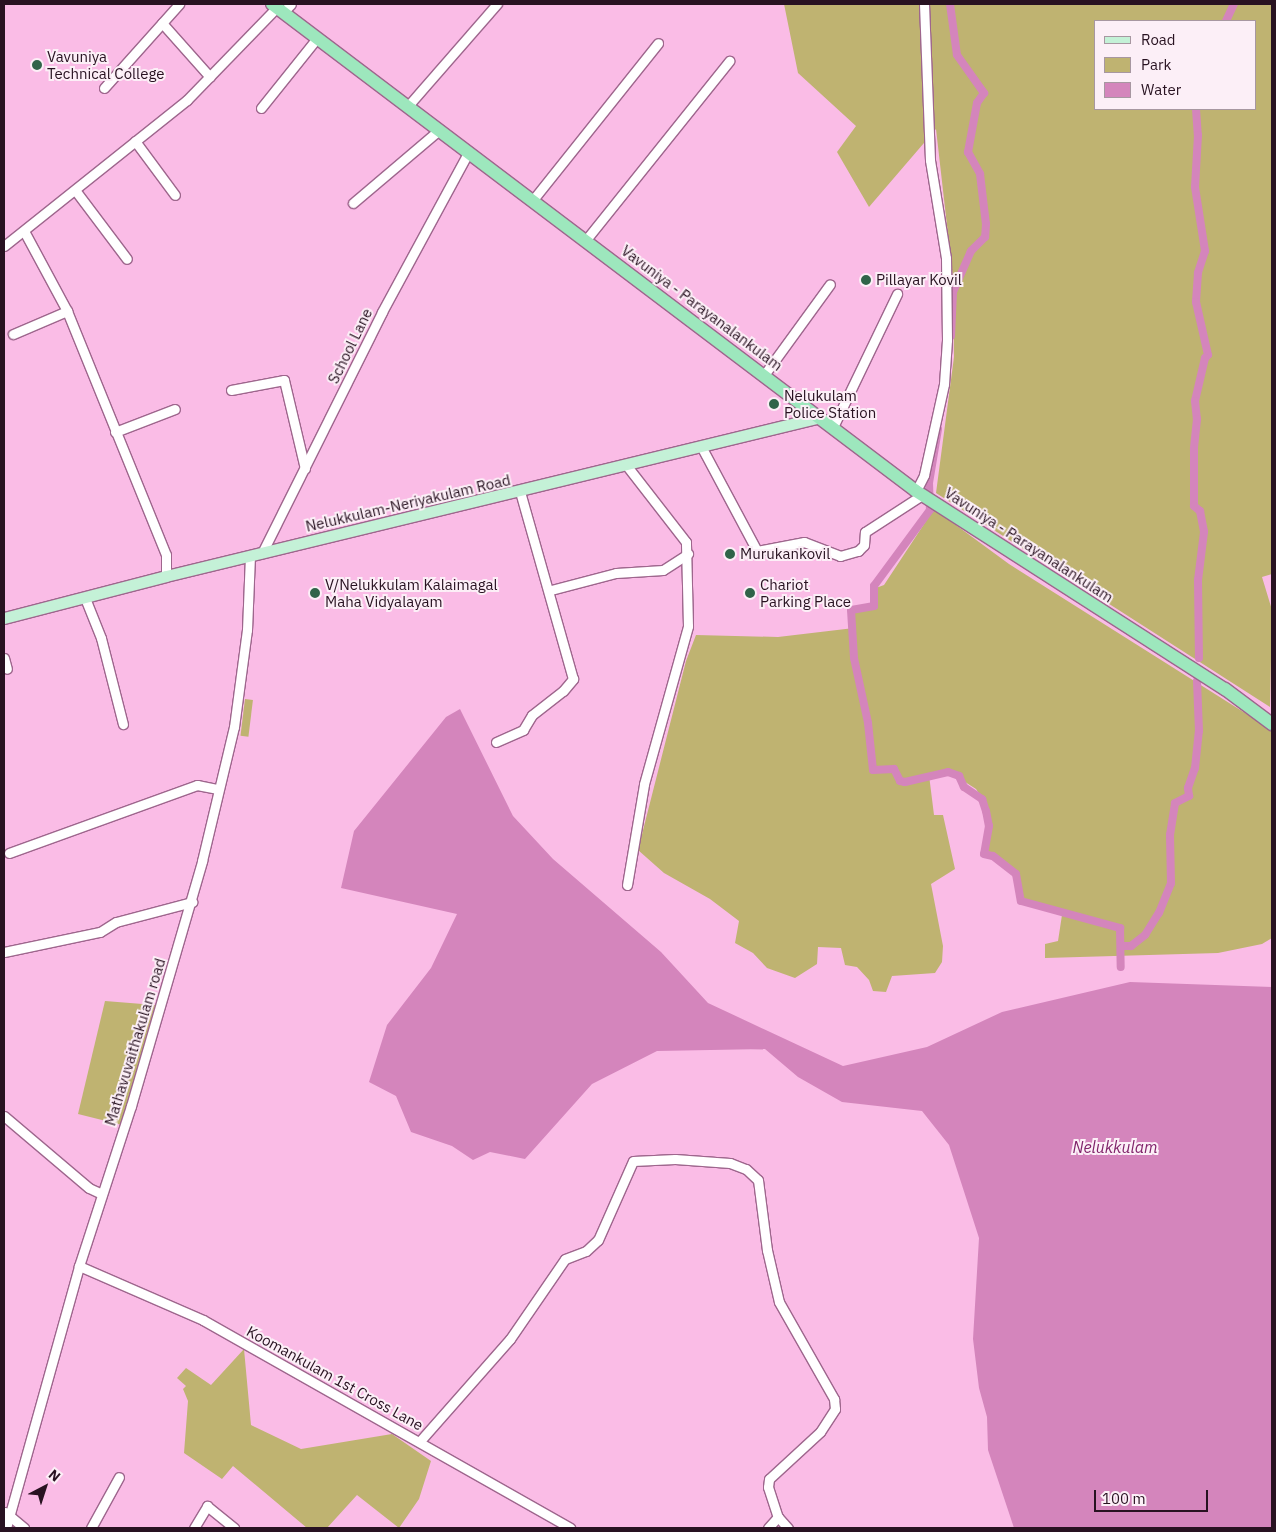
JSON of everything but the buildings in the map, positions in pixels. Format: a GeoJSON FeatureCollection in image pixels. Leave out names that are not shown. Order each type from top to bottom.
{"type":"FeatureCollection","features":[{"type":"Feature","properties":{"kind":"highway","name":"Vavuniya - Parayanalankulam"},"geometry":{"type":"LineString","coordinates":[[280,7],[407,108],[919,493],[1225,689],[1272,724]]}},
{"type":"Feature","properties":{"kind":"main road","name":"Nelukkulam-Neriyakulam Road"},"geometry":{"type":"LineString","coordinates":[[4,618],[166,576],[702,448],[820,417]]}},
{"type":"Feature","properties":{"kind":"street"},"geometry":{"type":"LineString","coordinates":[[104,88],[179,4]]}},
{"type":"Feature","properties":{"kind":"street"},"geometry":{"type":"LineString","coordinates":[[407,108],[496,4]]}},
{"type":"Feature","properties":{"kind":"street"},"geometry":{"type":"LineString","coordinates":[[702,448],[757,551],[804,542],[840,556],[858,551],[864,545],[865,532],[919,493],[944,384],[947,340],[946,258],[930,160],[924,4]]}},
{"type":"Feature","properties":{"kind":"street"},"geometry":{"type":"LineString","coordinates":[[4,246],[136,141],[210,77],[280,7]]}},
{"type":"Feature","properties":{"kind":"street"},"geometry":{"type":"LineString","coordinates":[[162,23],[210,77]]}},
{"type":"Feature","properties":{"kind":"street"},"geometry":{"type":"LineString","coordinates":[[261,108],[317,38]]}},
{"type":"Feature","properties":{"kind":"street"},"geometry":{"type":"LineString","coordinates":[[532,201],[658,43]]}},
{"type":"Feature","properties":{"kind":"street"},"geometry":{"type":"LineString","coordinates":[[585,241],[729,61]]}},
{"type":"Feature","properties":{"kind":"street"},"geometry":{"type":"LineString","coordinates":[[353,203],[438,131]]}},
{"type":"Feature","properties":{"kind":"street"},"geometry":{"type":"LineString","coordinates":[[136,141],[175,195]]}},
{"type":"Feature","properties":{"kind":"street","name":"School Lane"},"geometry":{"type":"LineString","coordinates":[[262,553],[306,469],[382,312],[468,153]]}},
{"type":"Feature","properties":{"kind":"street"},"geometry":{"type":"LineString","coordinates":[[75,190],[128,260]]}},
{"type":"Feature","properties":{"kind":"street"},"geometry":{"type":"LineString","coordinates":[[24,231],[66,311],[166,555],[166,576]]}},
{"type":"Feature","properties":{"kind":"street"},"geometry":{"type":"LineString","coordinates":[[764,375],[830,284]]}},
{"type":"Feature","properties":{"kind":"street"},"geometry":{"type":"LineString","coordinates":[[833,427],[897,294]]}},
{"type":"Feature","properties":{"kind":"street"},"geometry":{"type":"LineString","coordinates":[[13,334],[66,311]]}},
{"type":"Feature","properties":{"kind":"street"},"geometry":{"type":"LineString","coordinates":[[231,390],[284,380],[306,469]]}},
{"type":"Feature","properties":{"kind":"street"},"geometry":{"type":"LineString","coordinates":[[115,432],[175,409]]}},
{"type":"Feature","properties":{"kind":"street"},"geometry":{"type":"LineString","coordinates":[[627,466],[672,521],[686,542],[688,554],[688,626],[685,645],[644,784],[627,885]]}},
{"type":"Feature","properties":{"kind":"street"},"geometry":{"type":"LineString","coordinates":[[496,742],[523,730],[532,715],[563,691],[573,679],[550,590],[520,492]]}},
{"type":"Feature","properties":{"kind":"street"},"geometry":{"type":"LineString","coordinates":[[550,590],[616,574],[663,570],[688,554]]}},
{"type":"Feature","properties":{"kind":"street","name":"Mathavuvaithakulam road"},"geometry":{"type":"LineString","coordinates":[[6,1528],[6,1514],[78,1266],[192,902],[217,789],[234,727],[246,630],[250,556]]}},
{"type":"Feature","properties":{"kind":"street"},"geometry":{"type":"LineString","coordinates":[[85,598],[101,638],[123,724]]}},
{"type":"Feature","properties":{"kind":"street"},"geometry":{"type":"LineString","coordinates":[[4,658],[7,669]]}},
{"type":"Feature","properties":{"kind":"street"},"geometry":{"type":"LineString","coordinates":[[9,853],[197,785],[217,789]]}},
{"type":"Feature","properties":{"kind":"street"},"geometry":{"type":"LineString","coordinates":[[4,952],[100,932],[116,922],[192,902]]}},
{"type":"Feature","properties":{"kind":"street"},"geometry":{"type":"LineString","coordinates":[[4,1116],[89,1188],[102,1194]]}},
{"type":"Feature","properties":{"kind":"street"},"geometry":{"type":"LineString","coordinates":[[420,1441],[510,1339],[565,1259],[586,1250],[598,1240],[633,1161],[675,1159],[730,1163],[746,1169],[758,1180],[767,1250],[779,1302],[834,1399],[835,1409],[820,1432],[770,1479],[768,1487],[778,1517],[788,1528]]}},
{"type":"Feature","properties":{"kind":"street","name":"Koomankulam 1st Cross Lane"},"geometry":{"type":"LineString","coordinates":[[78,1266],[203,1320],[420,1441],[527,1506],[570,1528]]}},
{"type":"Feature","properties":{"kind":"street"},"geometry":{"type":"LineString","coordinates":[[91,1528],[119,1478]]}},
{"type":"Feature","properties":{"kind":"street"},"geometry":{"type":"LineString","coordinates":[[194,1528],[207,1506],[234,1528]]}},
{"type":"Feature","properties":{"kind":"street"},"geometry":{"type":"LineString","coordinates":[[6,1514],[24,1528]]}},
{"type":"Feature","properties":{"kind":"street"},"geometry":{"type":"LineString","coordinates":[[768,1528],[778,1517]]}},
{"type":"Feature","properties":{"kind":"green space"},"geometry":{"type":"Polygon","coordinates":[[[784,4],[1272,4],[1272,574],[1262,577],[1272,610],[1270,707],[936,493],[954,357],[953,278],[936,129],[869,207],[837,152],[856,126],[798,73],[784,4]]]}},
{"type":"Feature","properties":{"kind":"green space"},"geometry":{"type":"Polygon","coordinates":[[[934,509],[1009,564],[1272,730],[1272,938],[1262,944],[1218,953],[1045,958],[1045,944],[1058,941],[1062,915],[1023,899],[1017,871],[987,852],[990,830],[984,801],[976,789],[948,771],[929,775],[934,815],[943,815],[955,869],[931,884],[943,946],[942,962],[935,973],[892,976],[886,992],[873,991],[869,980],[857,967],[845,965],[841,948],[818,947],[817,964],[795,978],[767,968],[753,953],[735,943],[739,921],[710,899],[664,873],[638,850],[686,661],[696,635],[778,637],[854,628],[854,612],[876,607],[876,588],[884,585],[934,509]]]}},
{"type":"Feature","properties":{"kind":"green space"},"geometry":{"type":"Polygon","coordinates":[[[245,699],[253,700],[248,737],[240,736],[245,699]]]}},
{"type":"Feature","properties":{"kind":"green space"},"geometry":{"type":"Polygon","coordinates":[[[105,1001],[155,1005],[122,1125],[78,1114],[105,1001]]]}},
{"type":"Feature","properties":{"kind":"green space"},"geometry":{"type":"Polygon","coordinates":[[[244,1349],[251,1425],[301,1449],[392,1434],[431,1461],[419,1499],[399,1528],[357,1495],[327,1528],[307,1528],[233,1466],[222,1479],[184,1453],[188,1401],[183,1389],[186,1386],[177,1378],[186,1368],[211,1385],[244,1349]]]}},
{"type":"Feature","properties":{"kind":"water","name":"Nelukkulam"},"geometry":{"type":"Polygon","coordinates":[[[460,709],[513,816],[553,859],[661,952],[708,1003],[843,1066],[927,1047],[1002,1012],[1130,982],[1272,987],[1272,1528],[1014,1528],[988,1450],[987,1417],[979,1388],[973,1339],[979,1238],[949,1145],[922,1111],[842,1102],[798,1077],[765,1049],[657,1051],[592,1084],[525,1159],[490,1152],[473,1160],[452,1146],[411,1132],[396,1096],[369,1082],[387,1025],[431,968],[457,914],[341,888],[354,831],[446,717],[460,709]]]}},
{"type":"Feature","properties":{"kind":"waterway"},"geometry":{"type":"LineString","coordinates":[[950,4],[957,55],[984,93],[977,103],[968,152],[980,174],[986,224],[985,237],[971,251],[953,292],[951,336]]}},
{"type":"Feature","properties":{"kind":"waterway"},"geometry":{"type":"LineString","coordinates":[[1226,20],[1234,4]]}},
{"type":"Feature","properties":{"kind":"waterway"},"geometry":{"type":"LineString","coordinates":[[1196,110],[1198,135],[1195,187],[1205,251],[1198,273],[1196,302],[1208,355],[1205,358],[1195,401],[1197,419],[1194,449],[1194,506],[1200,511],[1204,532],[1198,580],[1199,658]]}},
{"type":"Feature","properties":{"kind":"waterway"},"geometry":{"type":"LineString","coordinates":[[938,429],[929,483],[930,510],[874,586],[874,606],[851,610],[854,658],[868,723],[873,770],[894,769],[900,781],[905,782],[948,772],[959,776],[964,787],[982,799],[986,811],[989,826],[984,854],[993,856],[1016,874],[1021,901],[1120,928],[1121,967]]}},
{"type":"Feature","properties":{"kind":"waterway"},"geometry":{"type":"LineString","coordinates":[[1121,946],[1131,946],[1145,935],[1159,913],[1171,883],[1170,835],[1175,803],[1189,796],[1188,788],[1195,768],[1199,731],[1197,681]]}},
{"type":"Feature","properties":{"kind":"place","name":"Vavuniya Technical College"},"geometry":{"type":"Point","coordinates":[37,65]}},
{"type":"Feature","properties":{"kind":"place","name":"Pillayar Kovil"},"geometry":{"type":"Point","coordinates":[866,280]}},
{"type":"Feature","properties":{"kind":"place","name":"Nelukulam Police Station"},"geometry":{"type":"Point","coordinates":[774,404]}},
{"type":"Feature","properties":{"kind":"place","name":"Murukankovil"},"geometry":{"type":"Point","coordinates":[730,554]}},
{"type":"Feature","properties":{"kind":"place","name":"V/Nelukkulam Kalaimagal Maha Vidyalayam"},"geometry":{"type":"Point","coordinates":[315,593]}},
{"type":"Feature","properties":{"kind":"place","name":"Chariot Parking Place"},"geometry":{"type":"Point","coordinates":[750,593]}}]}
